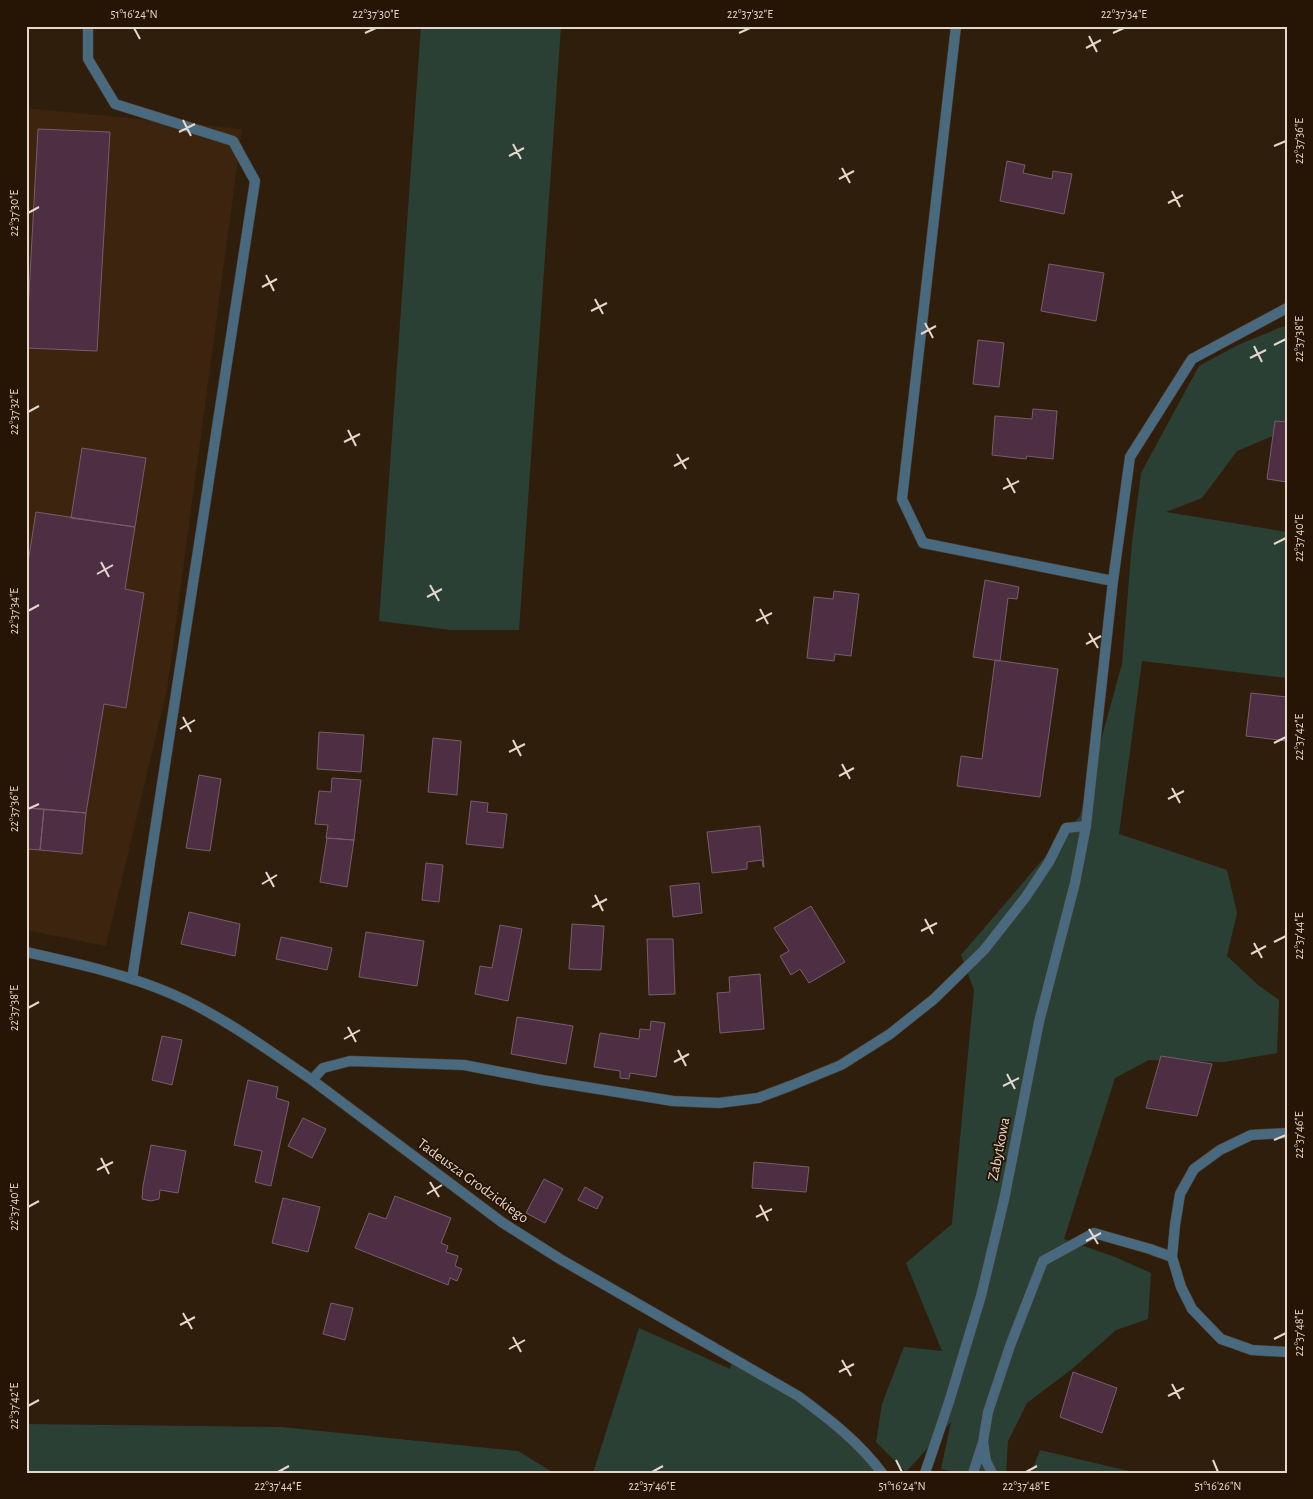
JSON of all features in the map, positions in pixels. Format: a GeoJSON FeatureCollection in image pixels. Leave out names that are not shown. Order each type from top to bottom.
{"type":"FeatureCollection","features":[{"type":"Feature","properties":{"kind":"street"},"geometry":{"type":"LineString","coordinates":[[88,26],[88,58],[115,104],[233,141],[256,181],[132,979]]}},
{"type":"Feature","properties":{"kind":"street"},"geometry":{"type":"LineString","coordinates":[[956,26],[902,499],[923,543],[1114,581]]}},
{"type":"Feature","properties":{"kind":"street","name":"Zabytkowa"},"geometry":{"type":"LineString","coordinates":[[925,1473],[949,1402],[983,1286],[1004,1200],[1039,1022],[1075,883],[1086,826],[1130,457],[1192,358],[1287,308]]}},
{"type":"Feature","properties":{"kind":"street"},"geometry":{"type":"LineString","coordinates":[[312,1080],[323,1068],[350,1061],[464,1065],[674,1101],[719,1102],[758,1098],[841,1065],[890,1034],[934,998],[984,950],[1025,898],[1049,862],[1066,828],[1086,826]]}},
{"type":"Feature","properties":{"kind":"street","name":"Tadeusza Grodzickiego"},"geometry":{"type":"LineString","coordinates":[[26,952],[132,979],[159,988],[196,1005],[284,1060],[503,1223],[560,1259],[798,1396],[847,1435],[866,1453],[882,1473]]}},
{"type":"Feature","properties":{"kind":"street"},"geometry":{"type":"LineString","coordinates":[[1287,1133],[1251,1135],[1220,1150],[1194,1169],[1180,1194],[1172,1257],[1181,1287],[1192,1309],[1221,1339],[1252,1350],[1287,1352]]}},
{"type":"Feature","properties":{"kind":"street"},"geometry":{"type":"LineString","coordinates":[[973,1473],[983,1442],[988,1412],[1010,1346],[1044,1261],[1094,1232],[1172,1257]]}},
{"type":"Feature","properties":{"kind":"street"},"geometry":{"type":"LineString","coordinates":[[983,1442],[986,1461],[992,1473]]}},
{"type":"Feature","properties":{"kind":"shaded area"},"geometry":{"type":"Polygon","coordinates":[[[26,108],[242,129],[167,690],[106,946],[26,930],[26,108]]]}},
{"type":"Feature","properties":{"kind":"green space"},"geometry":{"type":"Polygon","coordinates":[[[421,26],[561,26],[519,630],[451,630],[379,621],[421,26]]]}},
{"type":"Feature","properties":{"kind":"green space"},"geometry":{"type":"Polygon","coordinates":[[[1287,326],[1287,430],[1237,451],[1202,498],[1166,512],[1287,532],[1287,678],[1142,661],[1119,834],[1227,870],[1237,913],[1227,956],[1258,985],[1279,1000],[1277,1053],[1225,1062],[1149,1060],[1115,1078],[1064,1239],[1115,1257],[1151,1273],[1148,1319],[1116,1330],[1072,1369],[1027,1403],[1008,1441],[1006,1473],[958,1473],[941,1469],[951,1422],[906,1472],[876,1442],[882,1404],[904,1347],[942,1351],[906,1263],[952,1224],[974,990],[961,955],[1080,816],[1122,664],[1132,543],[1141,473],[1199,366],[1238,345],[1287,326]]]}},
{"type":"Feature","properties":{"kind":"green space"},"geometry":{"type":"Polygon","coordinates":[[[639,1328],[730,1369],[733,1359],[798,1396],[882,1473],[593,1473],[639,1328]]]}},
{"type":"Feature","properties":{"kind":"green space"},"geometry":{"type":"Polygon","coordinates":[[[26,1424],[281,1427],[518,1451],[554,1473],[26,1473],[26,1424]]]}},
{"type":"Feature","properties":{"kind":"green space"},"geometry":{"type":"Polygon","coordinates":[[[1040,1450],[1137,1473],[1031,1473],[1040,1450]]]}},
{"type":"Feature","properties":{"kind":"building"},"geometry":{"type":"Polygon","coordinates":[[[38,129],[110,132],[97,351],[26,348],[38,129]]]}},
{"type":"Feature","properties":{"kind":"building"},"geometry":{"type":"Polygon","coordinates":[[[1007,161],[1025,165],[1023,173],[1052,179],[1053,171],[1072,174],[1064,214],[1000,201],[1007,161]]]}},
{"type":"Feature","properties":{"kind":"building"},"geometry":{"type":"Polygon","coordinates":[[[1049,264],[1104,273],[1096,321],[1041,311],[1049,264]]]}},
{"type":"Feature","properties":{"kind":"building"},"geometry":{"type":"Polygon","coordinates":[[[978,340],[1004,343],[999,387],[973,384],[978,340]]]}},
{"type":"Feature","properties":{"kind":"building"},"geometry":{"type":"Polygon","coordinates":[[[1033,409],[1057,411],[1053,459],[1027,456],[1026,459],[992,455],[995,416],[1032,419],[1033,409]]]}},
{"type":"Feature","properties":{"kind":"building"},"geometry":{"type":"Polygon","coordinates":[[[1275,421],[1287,422],[1287,482],[1267,479],[1275,421]]]}},
{"type":"Feature","properties":{"kind":"building"},"geometry":{"type":"Polygon","coordinates":[[[82,448],[146,458],[135,527],[71,518],[82,448]]]}},
{"type":"Feature","properties":{"kind":"building"},"geometry":{"type":"Polygon","coordinates":[[[36,512],[135,527],[125,589],[144,593],[126,708],[104,704],[86,813],[26,808],[28,721],[26,721],[26,575],[36,512]]]}},
{"type":"Feature","properties":{"kind":"building"},"geometry":{"type":"Polygon","coordinates":[[[985,580],[1019,587],[1017,599],[1008,598],[1000,661],[973,657],[985,580]]]}},
{"type":"Feature","properties":{"kind":"building"},"geometry":{"type":"Polygon","coordinates":[[[834,591],[859,594],[851,656],[835,654],[834,661],[807,658],[814,597],[833,599],[834,591]]]}},
{"type":"Feature","properties":{"kind":"building"},"geometry":{"type":"Polygon","coordinates":[[[995,660],[1058,669],[1040,797],[957,786],[961,756],[982,759],[995,660]]]}},
{"type":"Feature","properties":{"kind":"building"},"geometry":{"type":"Polygon","coordinates":[[[1251,693],[1287,697],[1287,741],[1246,736],[1251,693]]]}},
{"type":"Feature","properties":{"kind":"building"},"geometry":{"type":"Polygon","coordinates":[[[319,732],[364,735],[361,772],[317,769],[319,732]]]}},
{"type":"Feature","properties":{"kind":"building"},"geometry":{"type":"Polygon","coordinates":[[[433,738],[461,741],[457,795],[428,792],[433,738]]]}},
{"type":"Feature","properties":{"kind":"building"},"geometry":{"type":"Polygon","coordinates":[[[199,775],[221,779],[210,851],[186,848],[199,775]]]}},
{"type":"Feature","properties":{"kind":"building"},"geometry":{"type":"Polygon","coordinates":[[[332,778],[361,780],[354,840],[326,838],[328,825],[315,824],[319,791],[331,792],[332,778]]]}},
{"type":"Feature","properties":{"kind":"building"},"geometry":{"type":"Polygon","coordinates":[[[471,801],[488,803],[487,812],[507,814],[503,848],[466,844],[471,801]]]}},
{"type":"Feature","properties":{"kind":"building"},"geometry":{"type":"Polygon","coordinates":[[[26,808],[44,809],[40,850],[26,849],[26,808]]]}},
{"type":"Feature","properties":{"kind":"building"},"geometry":{"type":"Polygon","coordinates":[[[44,809],[86,813],[82,854],[40,850],[44,809]]]}},
{"type":"Feature","properties":{"kind":"building"},"geometry":{"type":"Polygon","coordinates":[[[760,826],[764,867],[762,860],[747,862],[747,869],[712,873],[707,832],[760,826]]]}},
{"type":"Feature","properties":{"kind":"building"},"geometry":{"type":"Polygon","coordinates":[[[327,838],[354,840],[347,887],[320,882],[327,838]]]}},
{"type":"Feature","properties":{"kind":"building"},"geometry":{"type":"Polygon","coordinates":[[[426,863],[443,865],[439,902],[422,900],[426,863]]]}},
{"type":"Feature","properties":{"kind":"building"},"geometry":{"type":"Polygon","coordinates":[[[699,883],[702,913],[673,917],[670,886],[699,883]]]}},
{"type":"Feature","properties":{"kind":"building"},"geometry":{"type":"Polygon","coordinates":[[[811,906],[845,962],[809,983],[800,969],[791,975],[780,956],[789,951],[774,928],[811,906]]]}},
{"type":"Feature","properties":{"kind":"building"},"geometry":{"type":"Polygon","coordinates":[[[189,912],[240,924],[235,956],[181,944],[189,912]]]}},
{"type":"Feature","properties":{"kind":"building"},"geometry":{"type":"Polygon","coordinates":[[[572,924],[604,926],[601,970],[569,969],[572,924]]]}},
{"type":"Feature","properties":{"kind":"building"},"geometry":{"type":"Polygon","coordinates":[[[500,925],[522,929],[508,1001],[475,994],[480,966],[492,968],[500,925]]]}},
{"type":"Feature","properties":{"kind":"building"},"geometry":{"type":"Polygon","coordinates":[[[366,932],[424,941],[417,986],[359,977],[366,932]]]}},
{"type":"Feature","properties":{"kind":"building"},"geometry":{"type":"Polygon","coordinates":[[[281,937],[332,948],[327,970],[276,959],[281,937]]]}},
{"type":"Feature","properties":{"kind":"building"},"geometry":{"type":"Polygon","coordinates":[[[647,939],[673,939],[675,994],[649,995],[647,939]]]}},
{"type":"Feature","properties":{"kind":"building"},"geometry":{"type":"Polygon","coordinates":[[[760,974],[764,1029],[720,1033],[717,993],[730,992],[729,977],[760,974]]]}},
{"type":"Feature","properties":{"kind":"building"},"geometry":{"type":"Polygon","coordinates":[[[517,1017],[573,1026],[566,1064],[511,1054],[517,1017]]]}},
{"type":"Feature","properties":{"kind":"building"},"geometry":{"type":"Polygon","coordinates":[[[651,1021],[665,1023],[656,1077],[630,1073],[629,1079],[620,1078],[620,1071],[594,1067],[600,1033],[639,1039],[640,1029],[650,1030],[651,1021]]]}},
{"type":"Feature","properties":{"kind":"building"},"geometry":{"type":"Polygon","coordinates":[[[162,1036],[182,1040],[172,1085],[152,1080],[162,1036]]]}},
{"type":"Feature","properties":{"kind":"building"},"geometry":{"type":"Polygon","coordinates":[[[1161,1056],[1212,1064],[1197,1116],[1146,1108],[1161,1056]]]}},
{"type":"Feature","properties":{"kind":"building"},"geometry":{"type":"Polygon","coordinates":[[[248,1080],[278,1087],[276,1098],[289,1102],[271,1186],[255,1182],[262,1151],[234,1145],[248,1080]]]}},
{"type":"Feature","properties":{"kind":"building"},"geometry":{"type":"Polygon","coordinates":[[[303,1118],[326,1129],[312,1158],[288,1146],[303,1118]]]}},
{"type":"Feature","properties":{"kind":"building"},"geometry":{"type":"Polygon","coordinates":[[[151,1145],[186,1151],[178,1193],[160,1190],[159,1199],[151,1201],[142,1199],[151,1145]]]}},
{"type":"Feature","properties":{"kind":"building"},"geometry":{"type":"Polygon","coordinates":[[[754,1162],[809,1167],[806,1192],[752,1188],[754,1162]]]}},
{"type":"Feature","properties":{"kind":"building"},"geometry":{"type":"Polygon","coordinates":[[[544,1179],[563,1189],[545,1223],[526,1213],[544,1179]]]}},
{"type":"Feature","properties":{"kind":"building"},"geometry":{"type":"Polygon","coordinates":[[[585,1187],[603,1197],[597,1209],[578,1200],[585,1187]]]}},
{"type":"Feature","properties":{"kind":"building"},"geometry":{"type":"Polygon","coordinates":[[[395,1196],[451,1218],[441,1243],[448,1246],[446,1252],[458,1256],[455,1266],[462,1269],[457,1281],[450,1278],[448,1285],[355,1248],[369,1213],[386,1219],[395,1196]]]}},
{"type":"Feature","properties":{"kind":"building"},"geometry":{"type":"Polygon","coordinates":[[[283,1198],[320,1207],[308,1252],[272,1243],[283,1198]]]}},
{"type":"Feature","properties":{"kind":"building"},"geometry":{"type":"Polygon","coordinates":[[[331,1303],[353,1308],[345,1340],[323,1334],[331,1303]]]}},
{"type":"Feature","properties":{"kind":"building"},"geometry":{"type":"Polygon","coordinates":[[[1073,1372],[1117,1388],[1102,1433],[1060,1417],[1073,1372]]]}}]}
